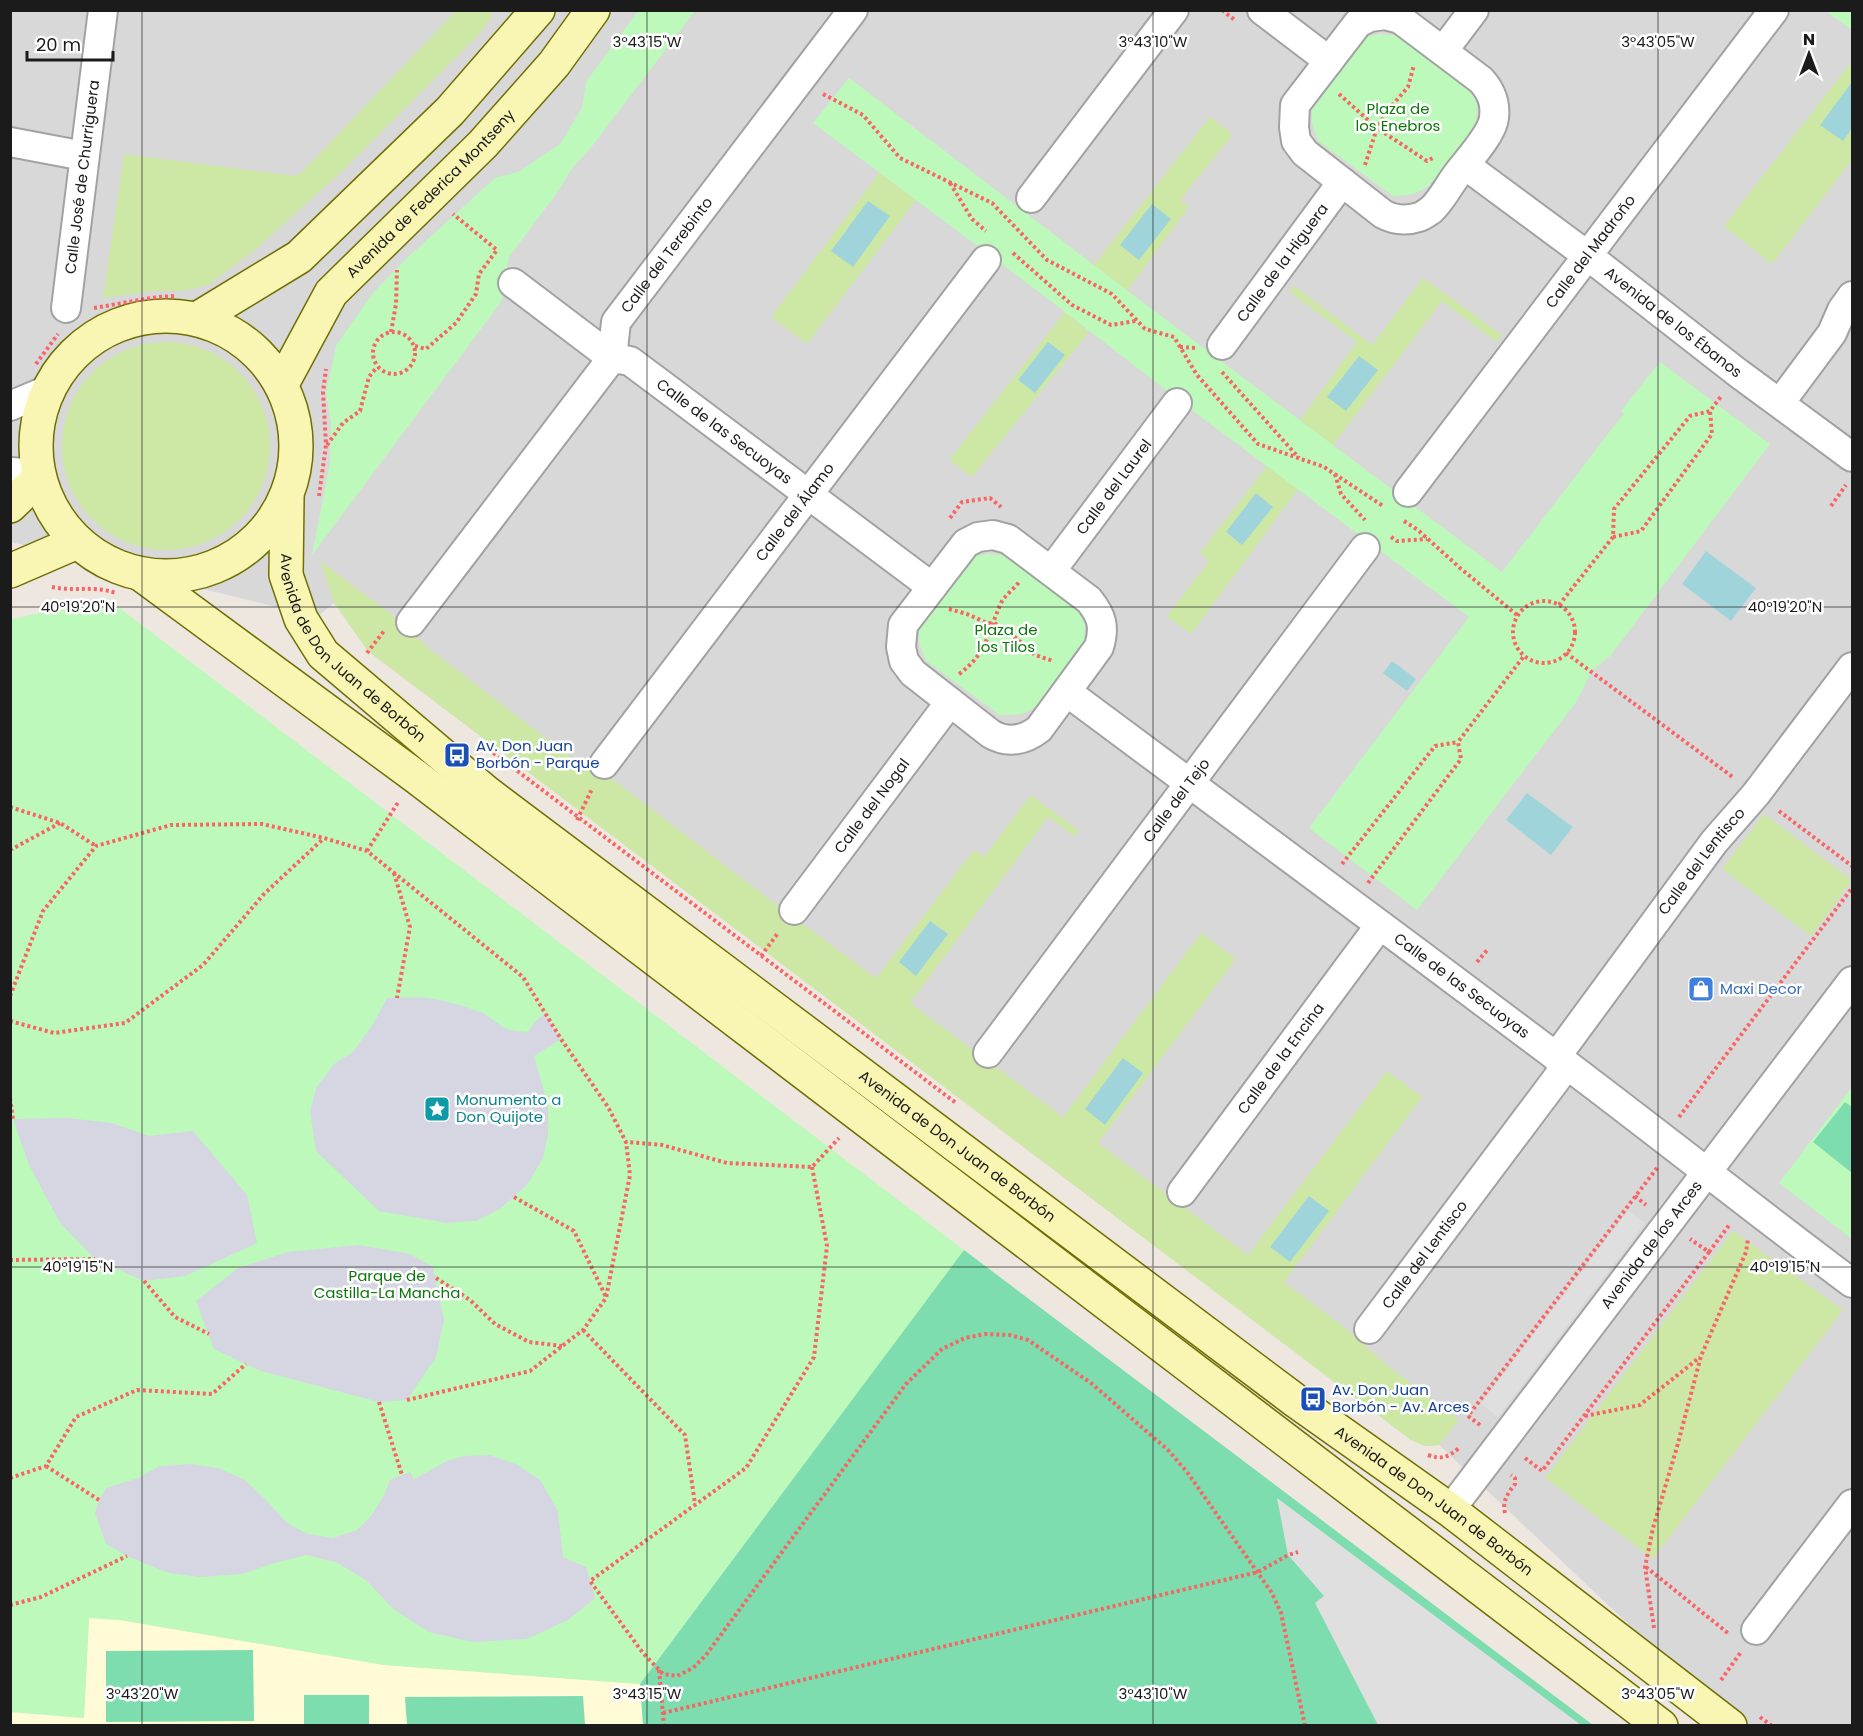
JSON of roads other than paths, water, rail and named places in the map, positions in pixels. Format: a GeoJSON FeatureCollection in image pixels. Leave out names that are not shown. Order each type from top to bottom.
{"type":"FeatureCollection","features":[{"type":"Feature","properties":{"kind":"street","name":"Calle José de Churriguera"},"geometry":{"type":"LineString","coordinates":[[66,308],[103,10]]}},
{"type":"Feature","properties":{"kind":"street"},"geometry":{"type":"LineString","coordinates":[[10,406],[39,380],[110,328],[189,307],[299,257],[450,111],[517,23],[538,10]]}},
{"type":"Feature","properties":{"kind":"street","name":"Avenida de Federica Montseny"},"geometry":{"type":"LineString","coordinates":[[282,384],[331,292],[483,144],[554,64],[593,10]]}},
{"type":"Feature","properties":{"kind":"street","name":"Calle del Terebinto"},"geometry":{"type":"LineString","coordinates":[[612,358],[616,322],[853,10]]}},
{"type":"Feature","properties":{"kind":"street"},"geometry":{"type":"LineString","coordinates":[[1031,198],[1174,10]]}},
{"type":"Feature","properties":{"kind":"street"},"geometry":{"type":"LineString","coordinates":[[1435,45],[1474,10]]}},
{"type":"Feature","properties":{"kind":"street","name":"Calle del Madroño"},"geometry":{"type":"LineString","coordinates":[[1399,507],[1774,10]]}},
{"type":"Feature","properties":{"kind":"street"},"geometry":{"type":"LineString","coordinates":[[1385,15],[1400,19],[1435,45],[1481,80],[1491,92],[1494,103],[1492,127],[1432,209],[1420,217],[1392,218],[1383,214],[1305,153],[1296,141],[1295,105],[1358,23],[1370,17],[1385,15]]}},
{"type":"Feature","properties":{"kind":"street"},"geometry":{"type":"LineString","coordinates":[[1252,18],[1329,61]]}},
{"type":"Feature","properties":{"kind":"street"},"geometry":{"type":"LineString","coordinates":[[10,142],[84,156]]}},
{"type":"Feature","properties":{"kind":"street","name":"Avenida de los Ébanos"},"geometry":{"type":"LineString","coordinates":[[1465,165],[1852,457]]}},
{"type":"Feature","properties":{"kind":"street","name":"Calle de la Higuera"},"geometry":{"type":"LineString","coordinates":[[1214,353],[1335,176]]}},
{"type":"Feature","properties":{"kind":"street","name":"Calle del Álamo"},"geometry":{"type":"LineString","coordinates":[[604,764],[995,248]]}},
{"type":"Feature","properties":{"kind":"street","name":"Calle de las Secuoyas"},"geometry":{"type":"LineString","coordinates":[[513,283],[612,358],[630,361],[808,494],[940,598]]}},
{"type":"Feature","properties":{"kind":"street"},"geometry":{"type":"LineString","coordinates":[[1780,403],[1832,333],[1842,310],[1852,296]]}},
{"type":"Feature","properties":{"kind":"street"},"geometry":{"type":"LineString","coordinates":[[29,475],[53,513],[77,542],[107,563],[142,574],[186,575],[228,562],[263,535],[287,498],[297,460],[295,421],[282,384],[260,354],[231,332],[189,307]]}},
{"type":"Feature","properties":{"kind":"street"},"geometry":{"type":"LineString","coordinates":[[411,622],[612,358]]}},
{"type":"Feature","properties":{"kind":"street"},"geometry":{"type":"LineString","coordinates":[[10,506],[29,475],[36,433],[39,380]]}},
{"type":"Feature","properties":{"kind":"street","name":"Calle del Laurel"},"geometry":{"type":"LineString","coordinates":[[1043,566],[1177,403]]}},
{"type":"Feature","properties":{"kind":"street","name":"Avenida de Don Juan de Borbón"},"geometry":{"type":"LineString","coordinates":[[287,498],[286,574],[301,619],[323,654],[487,793],[1296,1401],[1742,1719]]}},
{"type":"Feature","properties":{"kind":"street"},"geometry":{"type":"LineString","coordinates":[[993,535],[1008,539],[1043,566],[1089,600],[1099,612],[1102,623],[1100,647],[1039,729],[1029,737],[1014,740],[999,739],[913,673],[904,661],[903,625],[940,598],[966,543],[978,537],[993,535]]}},
{"type":"Feature","properties":{"kind":"street"},"geometry":{"type":"LineString","coordinates":[[10,571],[77,542]]}},
{"type":"Feature","properties":{"kind":"street","name":"Calle del Tejo"},"geometry":{"type":"LineString","coordinates":[[988,1053],[1365,548]]}},
{"type":"Feature","properties":{"kind":"street"},"geometry":{"type":"LineString","coordinates":[[142,574],[415,776],[1661,1725]]}},
{"type":"Feature","properties":{"kind":"street","name":"Calle del Lentisco"},"geometry":{"type":"LineString","coordinates":[[1369,1329],[1714,842],[1756,794],[1852,667]]}},
{"type":"Feature","properties":{"kind":"street","name":"Calle de las Secuoyas"},"geometry":{"type":"LineString","coordinates":[[1067,692],[1708,1171],[1852,1283]]}},
{"type":"Feature","properties":{"kind":"street","name":"Calle del Nogal"},"geometry":{"type":"LineString","coordinates":[[795,910],[943,696]]}},
{"type":"Feature","properties":{"kind":"street","name":"Calle de la Encina"},"geometry":{"type":"LineString","coordinates":[[1182,1192],[1380,925]]}},
{"type":"Feature","properties":{"kind":"street","name":"Avenida de los Arces"},"geometry":{"type":"LineString","coordinates":[[1449,1510],[1852,981]]}},
{"type":"Feature","properties":{"kind":"street"},"geometry":{"type":"LineString","coordinates":[[1749,1637],[1852,1504]]}},
{"type":"Feature","properties":{"kind":"water"},"geometry":{"type":"Polygon","coordinates":[[[1852,82],[1852,128],[1843,141],[1820,125],[1852,82]]]}},
{"type":"Feature","properties":{"kind":"water"},"geometry":{"type":"Polygon","coordinates":[[[868,201],[890,216],[853,267],[831,251],[868,201]]]}},
{"type":"Feature","properties":{"kind":"water"},"geometry":{"type":"Polygon","coordinates":[[[1152,204],[1171,219],[1139,260],[1120,245],[1152,204]]]}},
{"type":"Feature","properties":{"kind":"water"},"geometry":{"type":"Polygon","coordinates":[[[1048,342],[1065,355],[1035,393],[1018,380],[1048,342]]]}},
{"type":"Feature","properties":{"kind":"water"},"geometry":{"type":"Polygon","coordinates":[[[1359,356],[1378,370],[1346,411],[1327,397],[1359,356]]]}},
{"type":"Feature","properties":{"kind":"water"},"geometry":{"type":"Polygon","coordinates":[[[1256,493],[1273,507],[1242,545],[1226,532],[1256,493]]]}},
{"type":"Feature","properties":{"kind":"water"},"geometry":{"type":"Polygon","coordinates":[[[1706,551],[1756,588],[1731,621],[1682,584],[1706,551]]]}},
{"type":"Feature","properties":{"kind":"water"},"geometry":{"type":"Polygon","coordinates":[[[1392,661],[1416,679],[1407,691],[1383,673],[1392,661]]]}},
{"type":"Feature","properties":{"kind":"water"},"geometry":{"type":"Polygon","coordinates":[[[1527,793],[1573,827],[1551,855],[1506,820],[1527,793]]]}},
{"type":"Feature","properties":{"kind":"water"},"geometry":{"type":"Polygon","coordinates":[[[930,921],[948,934],[916,976],[899,962],[930,921]]]}},
{"type":"Feature","properties":{"kind":"water"},"geometry":{"type":"Polygon","coordinates":[[[1123,1058],[1143,1073],[1105,1125],[1085,1109],[1123,1058]]]}},
{"type":"Feature","properties":{"kind":"water"},"geometry":{"type":"Polygon","coordinates":[[[1309,1196],[1329,1211],[1290,1262],[1270,1247],[1309,1196]]]}},
{"type":"Feature","properties":{"kind":"place","name":"Av. Don Juan Borbón - Parque"},"geometry":{"type":"Point","coordinates":[457,755]}},
{"type":"Feature","properties":{"kind":"place","name":"Maxi Decor"},"geometry":{"type":"Point","coordinates":[1701,989]}},
{"type":"Feature","properties":{"kind":"place","name":"Monumento a Don Quijote"},"geometry":{"type":"Point","coordinates":[437,1109]}},
{"type":"Feature","properties":{"kind":"place","name":"Av. Don Juan Borbón - Av. Arces"},"geometry":{"type":"Point","coordinates":[1313,1399]}},
{"type":"Feature","properties":{"kind":"park label","name":"Plaza de los Enebros"},"geometry":{"type":"Point","coordinates":[1398,118]}},
{"type":"Feature","properties":{"kind":"park label","name":"Plaza de los Tilos"},"geometry":{"type":"Point","coordinates":[1006,638]}},
{"type":"Feature","properties":{"kind":"park label","name":"Parque de Castilla-La Mancha"},"geometry":{"type":"Point","coordinates":[387,1284]}}]}
